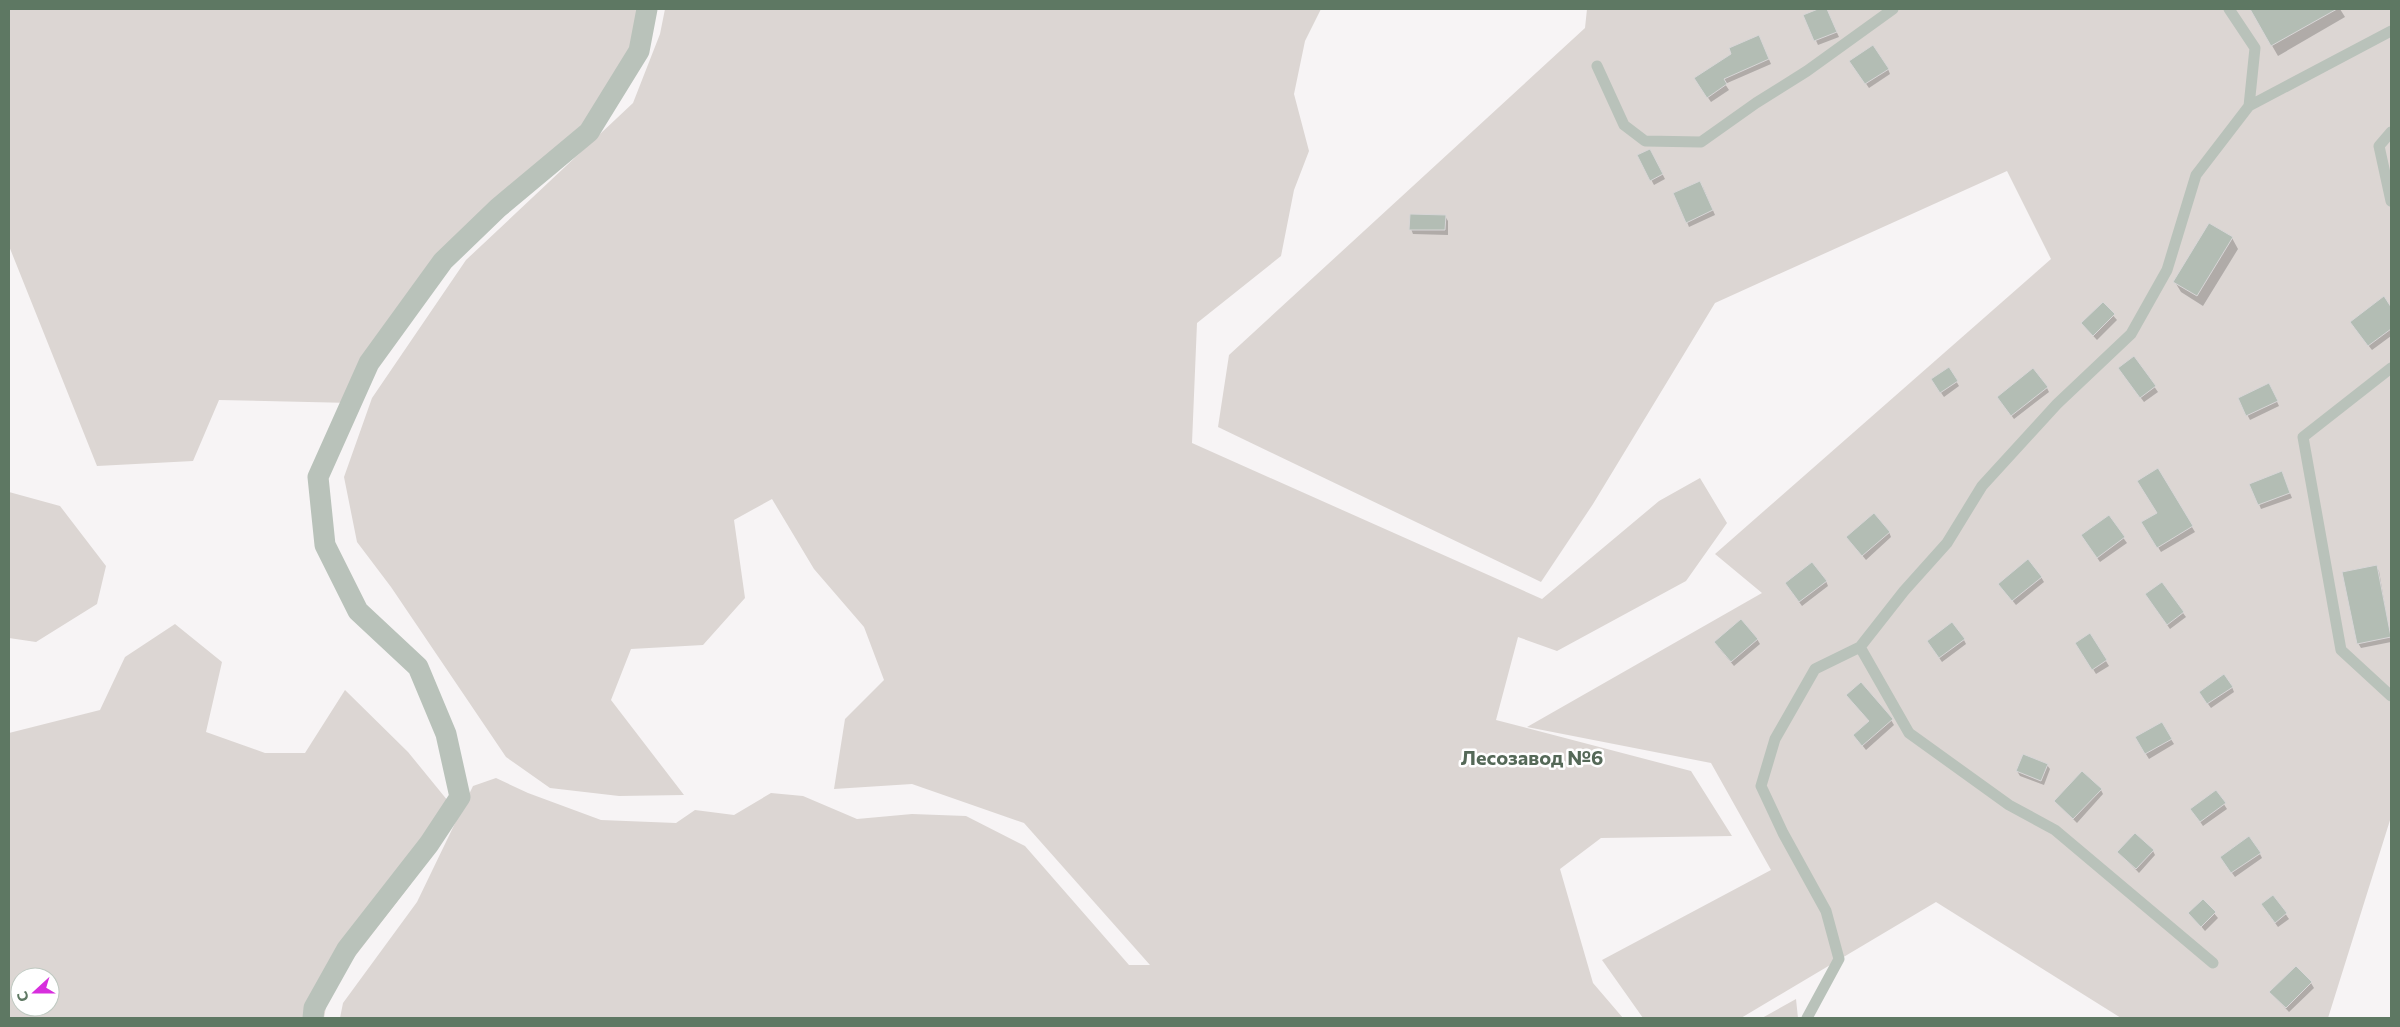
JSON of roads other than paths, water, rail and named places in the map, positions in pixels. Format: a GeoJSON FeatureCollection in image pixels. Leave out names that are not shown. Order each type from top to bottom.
{"type":"FeatureCollection","features":[{"type":"Feature","properties":{"kind":"street"},"geometry":{"type":"LineString","coordinates":[[313,1018],[314,1008],[347,949],[429,844],[460,797],[446,734],[418,666],[358,611],[325,545],[318,477],[369,363],[443,261],[498,208],[589,132],[638,51],[646,9]]}},
{"type":"Feature","properties":{"kind":"lane"},"geometry":{"type":"LineString","coordinates":[[1597,66],[1624,125],[1645,141],[1701,142],[1756,103],[1807,71],[1893,9]]}},
{"type":"Feature","properties":{"kind":"lane"},"geometry":{"type":"LineString","coordinates":[[2229,9],[2255,48],[2249,106]]}},
{"type":"Feature","properties":{"kind":"lane"},"geometry":{"type":"LineString","coordinates":[[1807,1018],[1839,959],[1826,911],[1783,833],[1761,786],[1775,739],[1815,670],[1860,647],[1904,590],[1947,543],[1982,486],[2057,404],[2131,334],[2167,270],[2196,175],[2249,106],[2391,31]]}},
{"type":"Feature","properties":{"kind":"lane"},"geometry":{"type":"LineString","coordinates":[[2391,132],[2378,146],[2391,201]]}},
{"type":"Feature","properties":{"kind":"lane"},"geometry":{"type":"LineString","coordinates":[[2391,368],[2302,437],[2341,650],[2391,696]]}},
{"type":"Feature","properties":{"kind":"lane"},"geometry":{"type":"LineString","coordinates":[[1860,647],[1909,733],[2009,805],[2055,830],[2213,963]]}},
{"type":"Feature","properties":{"kind":"district","name":"Лесозавод №6"},"geometry":{"type":"Point","coordinates":[1532,758]}}]}
